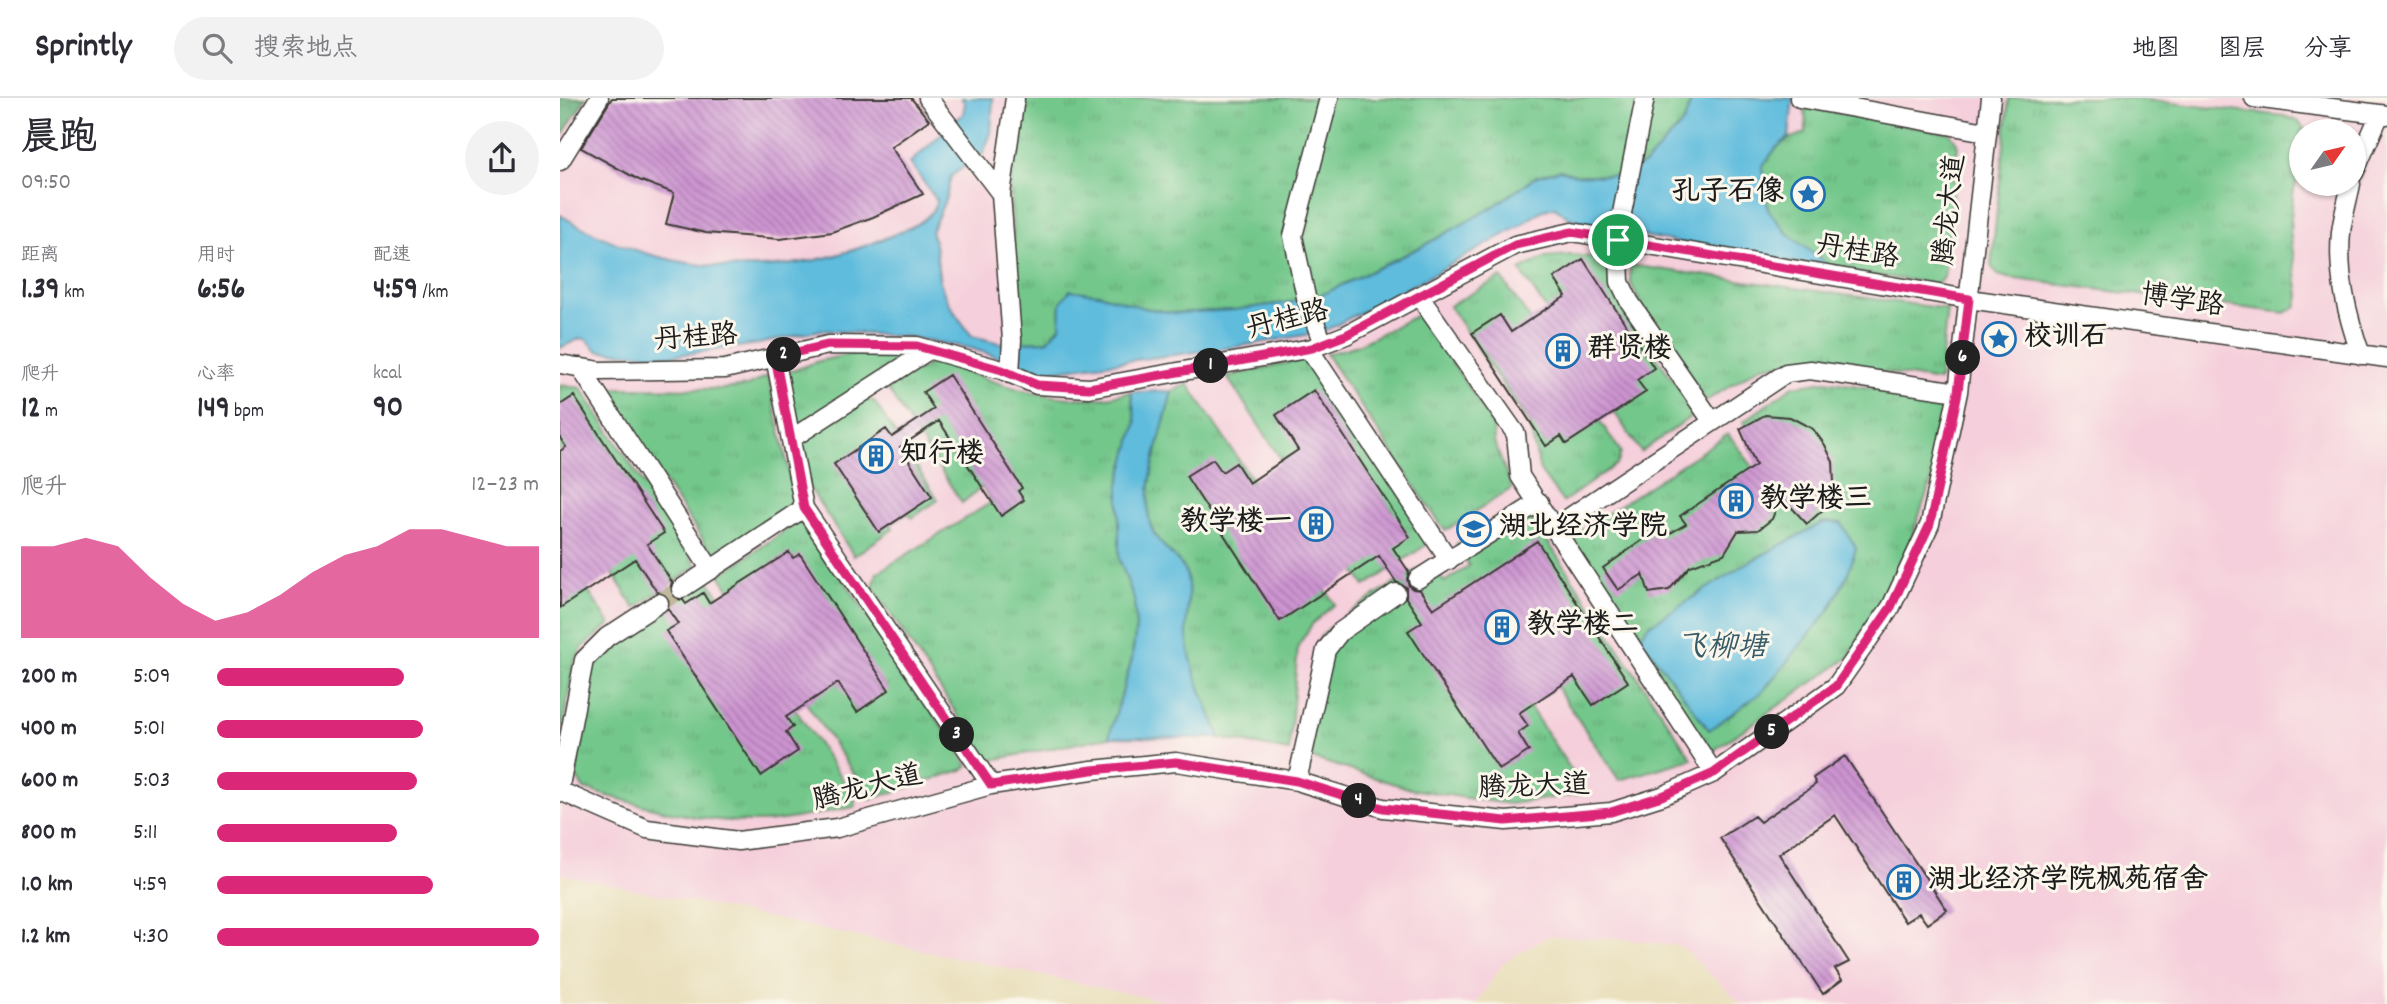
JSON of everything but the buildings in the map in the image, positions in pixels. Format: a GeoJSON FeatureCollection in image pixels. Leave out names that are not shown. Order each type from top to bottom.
{"type":"FeatureCollection","features":[{"type":"Feature","properties":{"kind":"street"},"geometry":{"type":"LineString","coordinates":[[560,162],[599,98]]}},
{"type":"Feature","properties":{"kind":"street"},"geometry":{"type":"LineString","coordinates":[[928,98],[1001,194]]}},
{"type":"Feature","properties":{"kind":"street"},"geometry":{"type":"LineString","coordinates":[[1010,373],[1012,341],[1001,194],[1015,98]]}},
{"type":"Feature","properties":{"kind":"street"},"geometry":{"type":"LineString","coordinates":[[1329,98],[1293,236],[1306,298],[1318,343],[1450,560]]}},
{"type":"Feature","properties":{"kind":"street"},"geometry":{"type":"LineString","coordinates":[[1645,98],[1618,237],[1620,282],[1629,301],[1712,421]]}},
{"type":"Feature","properties":{"kind":"street"},"geometry":{"type":"LineString","coordinates":[[1799,98],[1986,132]]}},
{"type":"Feature","properties":{"kind":"street","name":"腾龙大道"},"geometry":{"type":"LineString","coordinates":[[560,789],[647,829],[738,841],[837,828],[991,785],[1092,770],[1176,762],[1297,781],[1383,808],[1506,821],[1611,812],[1662,796],[1714,773],[1836,686],[1891,607],[1930,524],[1958,392],[1991,98]]}},
{"type":"Feature","properties":{"kind":"street"},"geometry":{"type":"LineString","coordinates":[[2254,98],[2384,115],[2366,150]]}},
{"type":"Feature","properties":{"kind":"street"},"geometry":{"type":"LineString","coordinates":[[2348,196],[2341,231],[2341,274],[2347,316],[2361,355]]}},
{"type":"Feature","properties":{"kind":"street","name":"丹桂路"},"geometry":{"type":"LineString","coordinates":[[560,364],[600,370],[725,369],[828,345],[917,346],[1010,373],[1037,385],[1089,388],[1318,343],[1346,335],[1515,245],[1572,232],[1618,237],[1969,299]]}},
{"type":"Feature","properties":{"kind":"street"},"geometry":{"type":"LineString","coordinates":[[1419,296],[1516,434],[1520,476],[1714,773]]}},
{"type":"Feature","properties":{"kind":"street","name":"博学路"},"geometry":{"type":"LineString","coordinates":[[1969,299],[2387,358]]}},
{"type":"Feature","properties":{"kind":"street"},"geometry":{"type":"LineString","coordinates":[[791,439],[929,350]]}},
{"type":"Feature","properties":{"kind":"street"},"geometry":{"type":"LineString","coordinates":[[775,357],[804,508],[991,785]]}},
{"type":"Feature","properties":{"kind":"street"},"geometry":{"type":"LineString","coordinates":[[580,367],[711,570]]}},
{"type":"Feature","properties":{"kind":"street"},"geometry":{"type":"LineString","coordinates":[[1555,527],[1786,373],[1810,370],[1958,392]]}},
{"type":"Feature","properties":{"kind":"street"},"geometry":{"type":"LineString","coordinates":[[1418,579],[1539,502]]}},
{"type":"Feature","properties":{"kind":"street"},"geometry":{"type":"LineString","coordinates":[[681,589],[804,508]]}},
{"type":"Feature","properties":{"kind":"street"},"geometry":{"type":"LineString","coordinates":[[1297,781],[1326,650],[1340,632],[1396,593]]}},
{"type":"Feature","properties":{"kind":"street"},"geometry":{"type":"LineString","coordinates":[[560,789],[584,660],[607,637],[659,603]]}},
{"type":"Feature","properties":{"kind":"shaded area","name":"湖北经济学院"},"geometry":{"type":"Polygon","coordinates":[[[560,98],[2387,98],[2387,1004],[1741,1004],[1681,946],[1623,939],[1548,936],[1504,962],[1476,1004],[1177,1004],[560,874],[560,98]]]}},
{"type":"Feature","properties":{"kind":"green space"},"geometry":{"type":"Polygon","coordinates":[[[560,98],[586,98],[560,139],[560,98]]]}},
{"type":"Feature","properties":{"kind":"green space"},"geometry":{"type":"Polygon","coordinates":[[[1024,98],[1692,98],[1684,122],[1645,164],[1616,176],[1576,175],[1560,170],[1538,176],[1493,207],[1421,247],[1313,299],[1234,310],[1175,313],[1061,302],[1060,327],[1047,341],[1020,342],[1009,175],[1024,98]]]}},
{"type":"Feature","properties":{"kind":"green space"},"geometry":{"type":"Polygon","coordinates":[[[2009,98],[2129,98],[2292,119],[2289,119],[2289,196],[2293,196],[2290,231],[2299,296],[2296,307],[2285,313],[2008,278],[1998,275],[1991,266],[2009,98]]]}},
{"type":"Feature","properties":{"kind":"green space"},"geometry":{"type":"Polygon","coordinates":[[[1805,107],[1950,133],[1958,144],[1944,277],[1937,284],[1835,270],[1788,234],[1768,210],[1762,167],[1780,145],[1806,133],[1805,107]]]}},
{"type":"Feature","properties":{"kind":"green space"},"geometry":{"type":"Polygon","coordinates":[[[1571,255],[1615,259],[1617,284],[1628,316],[1696,413],[1641,452],[1520,270],[1546,257],[1571,255]]]}},
{"type":"Feature","properties":{"kind":"green space"},"geometry":{"type":"Polygon","coordinates":[[[1630,265],[1947,309],[1939,381],[1810,360],[1762,366],[1706,401],[1641,306],[1630,281],[1630,265]]]}},
{"type":"Feature","properties":{"kind":"green space"},"geometry":{"type":"Polygon","coordinates":[[[1501,277],[1621,452],[1618,463],[1563,502],[1540,471],[1529,423],[1449,306],[1501,277]]]}},
{"type":"Feature","properties":{"kind":"green space"},"geometry":{"type":"Polygon","coordinates":[[[1419,314],[1493,423],[1494,442],[1512,488],[1445,531],[1326,354],[1358,345],[1419,314]]]}},
{"type":"Feature","properties":{"kind":"green space"},"geometry":{"type":"Polygon","coordinates":[[[850,354],[909,357],[795,429],[784,374],[819,361],[850,354]]]}},
{"type":"Feature","properties":{"kind":"green space"},"geometry":{"type":"Polygon","coordinates":[[[1308,358],[1432,541],[1365,586],[1227,377],[1308,358]]]}},
{"type":"Feature","properties":{"kind":"green space"},"geometry":{"type":"Polygon","coordinates":[[[937,360],[996,382],[1057,397],[1099,398],[1131,392],[1136,423],[1119,485],[1119,558],[1134,599],[1136,627],[1132,659],[1109,737],[988,761],[873,587],[877,573],[992,502],[982,487],[962,503],[887,388],[937,360]]]}},
{"type":"Feature","properties":{"kind":"green space"},"geometry":{"type":"Polygon","coordinates":[[[768,376],[796,503],[715,558],[602,388],[722,389],[747,386],[768,376]]]}},
{"type":"Feature","properties":{"kind":"green space"},"geometry":{"type":"Polygon","coordinates":[[[1825,381],[1944,399],[1936,468],[1905,555],[1849,657],[1707,755],[1572,537],[1728,434],[1757,472],[1770,464],[1743,422],[1793,386],[1825,381]],[[1824,522],[1747,563],[1648,626],[1641,637],[1795,650],[1829,611],[1847,576],[1856,548],[1824,522]]]}},
{"type":"Feature","properties":{"kind":"green space"},"geometry":{"type":"Polygon","coordinates":[[[1188,384],[1335,604],[1313,623],[1298,646],[1289,751],[1220,738],[1200,688],[1189,649],[1188,585],[1185,571],[1159,541],[1151,527],[1149,497],[1159,441],[1172,391],[1188,384]]]}},
{"type":"Feature","properties":{"kind":"green space"},"geometry":{"type":"Polygon","coordinates":[[[560,385],[581,388],[697,566],[635,608],[560,492],[560,385]]]}},
{"type":"Feature","properties":{"kind":"green space"},"geometry":{"type":"Polygon","coordinates":[[[866,399],[874,401],[938,500],[912,518],[908,513],[891,524],[893,529],[854,556],[809,487],[802,441],[866,399]]]}},
{"type":"Feature","properties":{"kind":"green space"},"geometry":{"type":"Polygon","coordinates":[[[1522,503],[1692,759],[1619,780],[1541,664],[1514,683],[1586,793],[1510,804],[1411,789],[1305,756],[1313,662],[1320,638],[1354,610],[1431,561],[1444,582],[1469,566],[1456,544],[1522,503]]]}},
{"type":"Feature","properties":{"kind":"green space"},"geometry":{"type":"Polygon","coordinates":[[[798,522],[807,525],[968,766],[871,799],[720,575],[798,522]]]}},
{"type":"Feature","properties":{"kind":"green space"},"geometry":{"type":"Polygon","coordinates":[[[560,549],[610,624],[583,647],[574,662],[560,741],[560,549]]]}},
{"type":"Feature","properties":{"kind":"green space"},"geometry":{"type":"Polygon","coordinates":[[[709,581],[855,798],[855,807],[766,822],[710,819],[668,812],[584,789],[576,777],[581,722],[591,669],[610,647],[626,635],[709,581]]]}},
{"type":"Feature","properties":{"kind":"water"},"geometry":{"type":"Polygon","coordinates":[[[961,98],[993,98],[991,133],[983,154],[951,176],[946,198],[931,232],[936,246],[940,281],[951,307],[972,336],[1000,343],[1047,341],[1060,327],[1061,302],[1070,290],[1099,294],[1144,308],[1175,313],[1234,310],[1313,299],[1421,247],[1493,207],[1537,176],[1560,170],[1576,175],[1616,176],[1645,164],[1684,122],[1692,98],[1793,98],[1789,137],[1776,148],[1762,167],[1768,210],[1788,234],[1835,270],[1610,230],[1569,218],[1555,207],[1541,211],[1518,227],[1428,277],[1323,332],[1235,347],[1043,372],[970,348],[909,337],[821,330],[758,344],[670,356],[598,351],[581,338],[560,348],[560,215],[599,236],[680,262],[721,267],[763,267],[805,262],[846,252],[888,237],[929,215],[937,201],[910,163],[963,114],[965,103],[961,98]]]}},
{"type":"Feature","properties":{"kind":"water"},"geometry":{"type":"Polygon","coordinates":[[[1172,391],[1154,460],[1148,513],[1154,534],[1185,571],[1188,585],[1189,649],[1200,688],[1220,738],[1109,737],[1132,659],[1136,627],[1134,599],[1119,558],[1119,485],[1136,423],[1131,392],[1172,391]]]}},
{"type":"Feature","properties":{"kind":"water","name":"飞柳塘"},"geometry":{"type":"Polygon","coordinates":[[[1824,522],[1841,523],[1856,548],[1847,576],[1829,611],[1762,692],[1709,730],[1640,637],[1648,626],[1747,563],[1824,522]]]}},
{"type":"Feature","properties":{"kind":"tunnel"},"geometry":{"type":"LineString","coordinates":[[659,603],[681,589]]}},
{"type":"Feature","properties":{"kind":"place","name":"孔子石像"},"geometry":{"type":"Point","coordinates":[1808,194]}},
{"type":"Feature","properties":{"kind":"place","name":"校训石"},"geometry":{"type":"Point","coordinates":[1999,339]}},
{"type":"Feature","properties":{"kind":"place","name":"群贤楼"},"geometry":{"type":"Point","coordinates":[1563,351]}},
{"type":"Feature","properties":{"kind":"place","name":"知行楼"},"geometry":{"type":"Point","coordinates":[876,456]}},
{"type":"Feature","properties":{"kind":"place","name":"教学楼三"},"geometry":{"type":"Point","coordinates":[1736,501]}},
{"type":"Feature","properties":{"kind":"place","name":"教学楼一"},"geometry":{"type":"Point","coordinates":[1316,524]}},
{"type":"Feature","properties":{"kind":"place","name":"湖北经济学院"},"geometry":{"type":"Point","coordinates":[1474,529]}},
{"type":"Feature","properties":{"kind":"place","name":"教学楼二"},"geometry":{"type":"Point","coordinates":[1502,627]}},
{"type":"Feature","properties":{"kind":"place","name":"湖北经济学院枫苑宿舍"},"geometry":{"type":"Point","coordinates":[1904,882]}},
{"type":"Feature","properties":{"kind":"route"},"geometry":{"type":"LineString","coordinates":[[1572,232],[1618,240],[1969,299],[1958,392],[1930,524],[1891,607],[1836,686],[1714,773],[1662,796],[1611,812],[1506,821],[1383,808],[1297,781],[1176,762],[1092,770],[991,785],[804,508],[775,357],[828,345],[917,346],[1002,370],[1037,385],[1089,388],[1312,348],[1346,335],[1515,245],[1572,232]]}}]}
